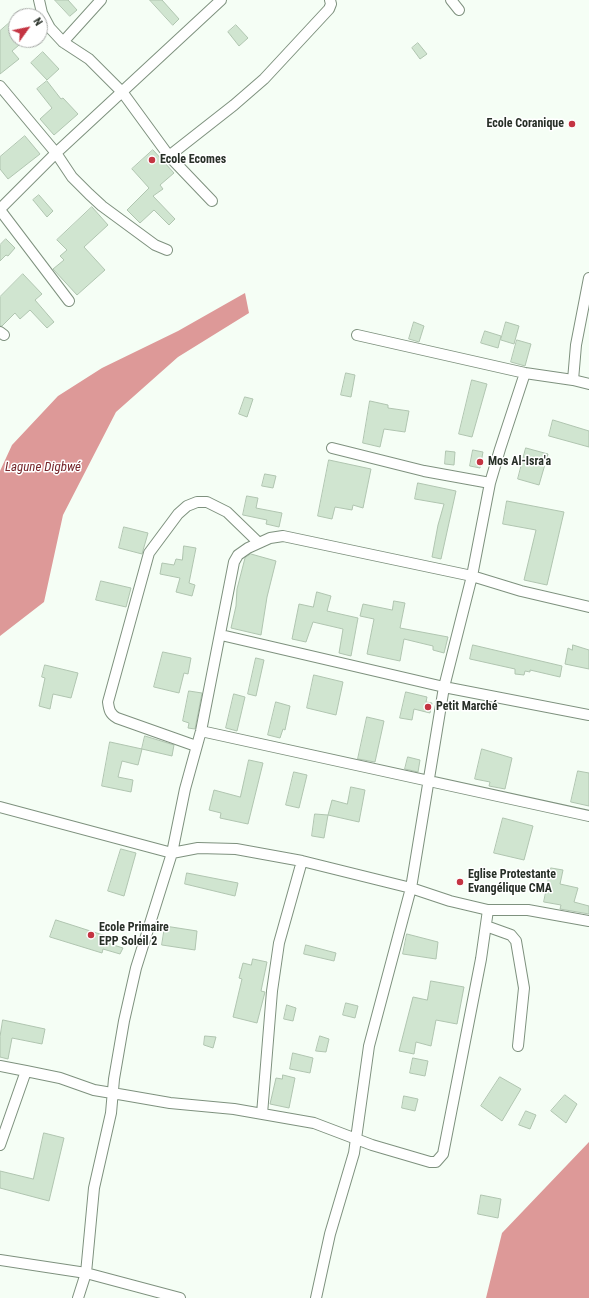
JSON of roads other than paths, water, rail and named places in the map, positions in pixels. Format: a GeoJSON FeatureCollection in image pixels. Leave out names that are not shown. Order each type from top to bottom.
{"type":"FeatureCollection","features":[{"type":"Feature","properties":{"kind":"street"},"geometry":{"type":"LineString","coordinates":[[39,0],[42,13],[50,28],[63,42],[89,59],[123,93],[169,156],[212,201]]}},
{"type":"Feature","properties":{"kind":"street"},"geometry":{"type":"LineString","coordinates":[[63,42],[101,0]]}},
{"type":"Feature","properties":{"kind":"street"},"geometry":{"type":"LineString","coordinates":[[69,301],[0,210],[56,153],[123,93],[221,0]]}},
{"type":"Feature","properties":{"kind":"street"},"geometry":{"type":"LineString","coordinates":[[169,156],[234,105],[264,79],[329,9],[330,0]]}},
{"type":"Feature","properties":{"kind":"street"},"geometry":{"type":"LineString","coordinates":[[451,0],[459,10]]}},
{"type":"Feature","properties":{"kind":"street"},"geometry":{"type":"LineString","coordinates":[[0,86],[56,153],[72,177],[102,206],[155,245],[167,250]]}},
{"type":"Feature","properties":{"kind":"street"},"geometry":{"type":"LineString","coordinates":[[572,380],[576,345],[589,278]]}},
{"type":"Feature","properties":{"kind":"street"},"geometry":{"type":"LineString","coordinates":[[357,335],[525,373],[589,384]]}},
{"type":"Feature","properties":{"kind":"street"},"geometry":{"type":"LineString","coordinates":[[316,1298],[330,1234],[357,1138],[368,1046],[410,888],[444,687],[472,576],[490,483],[525,373]]}},
{"type":"Feature","properties":{"kind":"street"},"geometry":{"type":"LineString","coordinates":[[332,448],[424,471],[490,483]]}},
{"type":"Feature","properties":{"kind":"street"},"geometry":{"type":"LineString","coordinates":[[196,746],[117,718],[112,715],[109,709],[108,702],[149,552],[178,514],[187,506],[197,502],[206,502],[227,512],[259,543]]}},
{"type":"Feature","properties":{"kind":"street"},"geometry":{"type":"LineString","coordinates":[[78,1298],[86,1273],[94,1188],[112,1113],[113,1093],[124,1021],[136,968],[172,853],[196,746],[201,731],[221,635],[234,562],[238,555],[270,538],[283,536],[299,538],[472,576],[522,591],[589,607]]}},
{"type":"Feature","properties":{"kind":"street"},"geometry":{"type":"LineString","coordinates":[[221,635],[444,687],[589,715]]}},
{"type":"Feature","properties":{"kind":"street"},"geometry":{"type":"LineString","coordinates":[[201,731],[589,816]]}},
{"type":"Feature","properties":{"kind":"street"},"geometry":{"type":"LineString","coordinates":[[0,808],[172,853],[198,848],[236,849],[302,861],[410,888],[450,901],[488,910],[528,910],[589,921]]}},
{"type":"Feature","properties":{"kind":"street"},"geometry":{"type":"LineString","coordinates":[[262,1114],[272,991],[279,943],[302,861]]}},
{"type":"Feature","properties":{"kind":"street"},"geometry":{"type":"LineString","coordinates":[[0,1066],[60,1078],[94,1090],[170,1103],[262,1114],[314,1123],[430,1162],[440,1160],[443,1154],[488,910]]}},
{"type":"Feature","properties":{"kind":"street"},"geometry":{"type":"LineString","coordinates":[[486,926],[511,935],[516,941],[524,988],[518,1046]]}},
{"type":"Feature","properties":{"kind":"street"},"geometry":{"type":"LineString","coordinates":[[0,1145],[26,1072]]}},
{"type":"Feature","properties":{"kind":"street"},"geometry":{"type":"LineString","coordinates":[[0,1260],[86,1273],[180,1298]]}},
{"type":"Feature","properties":{"kind":"water","name":"Lagune Digbwé"},"geometry":{"type":"Polygon","coordinates":[[[245,293],[249,313],[178,357],[116,412],[63,515],[44,602],[0,636],[0,471],[12,445],[58,396],[102,368],[178,331],[245,293]]]}},
{"type":"Feature","properties":{"kind":"water"},"geometry":{"type":"Polygon","coordinates":[[[589,1142],[589,1298],[486,1298],[502,1233],[589,1142]]]}},
{"type":"Feature","properties":{"kind":"place","name":"Ecole Coranique"},"geometry":{"type":"Point","coordinates":[572,124]}},
{"type":"Feature","properties":{"kind":"place","name":"Ecole Ecomes"},"geometry":{"type":"Point","coordinates":[152,160]}},
{"type":"Feature","properties":{"kind":"place","name":"Mos Al-Isra'a"},"geometry":{"type":"Point","coordinates":[480,462]}},
{"type":"Feature","properties":{"kind":"place","name":"Petit Marché"},"geometry":{"type":"Point","coordinates":[428,707]}},
{"type":"Feature","properties":{"kind":"place","name":"Eglise Protestante Evangélique CMA"},"geometry":{"type":"Point","coordinates":[460,882]}},
{"type":"Feature","properties":{"kind":"place","name":"Ecole Primaire EPP Soleil 2"},"geometry":{"type":"Point","coordinates":[91,935]}}]}
